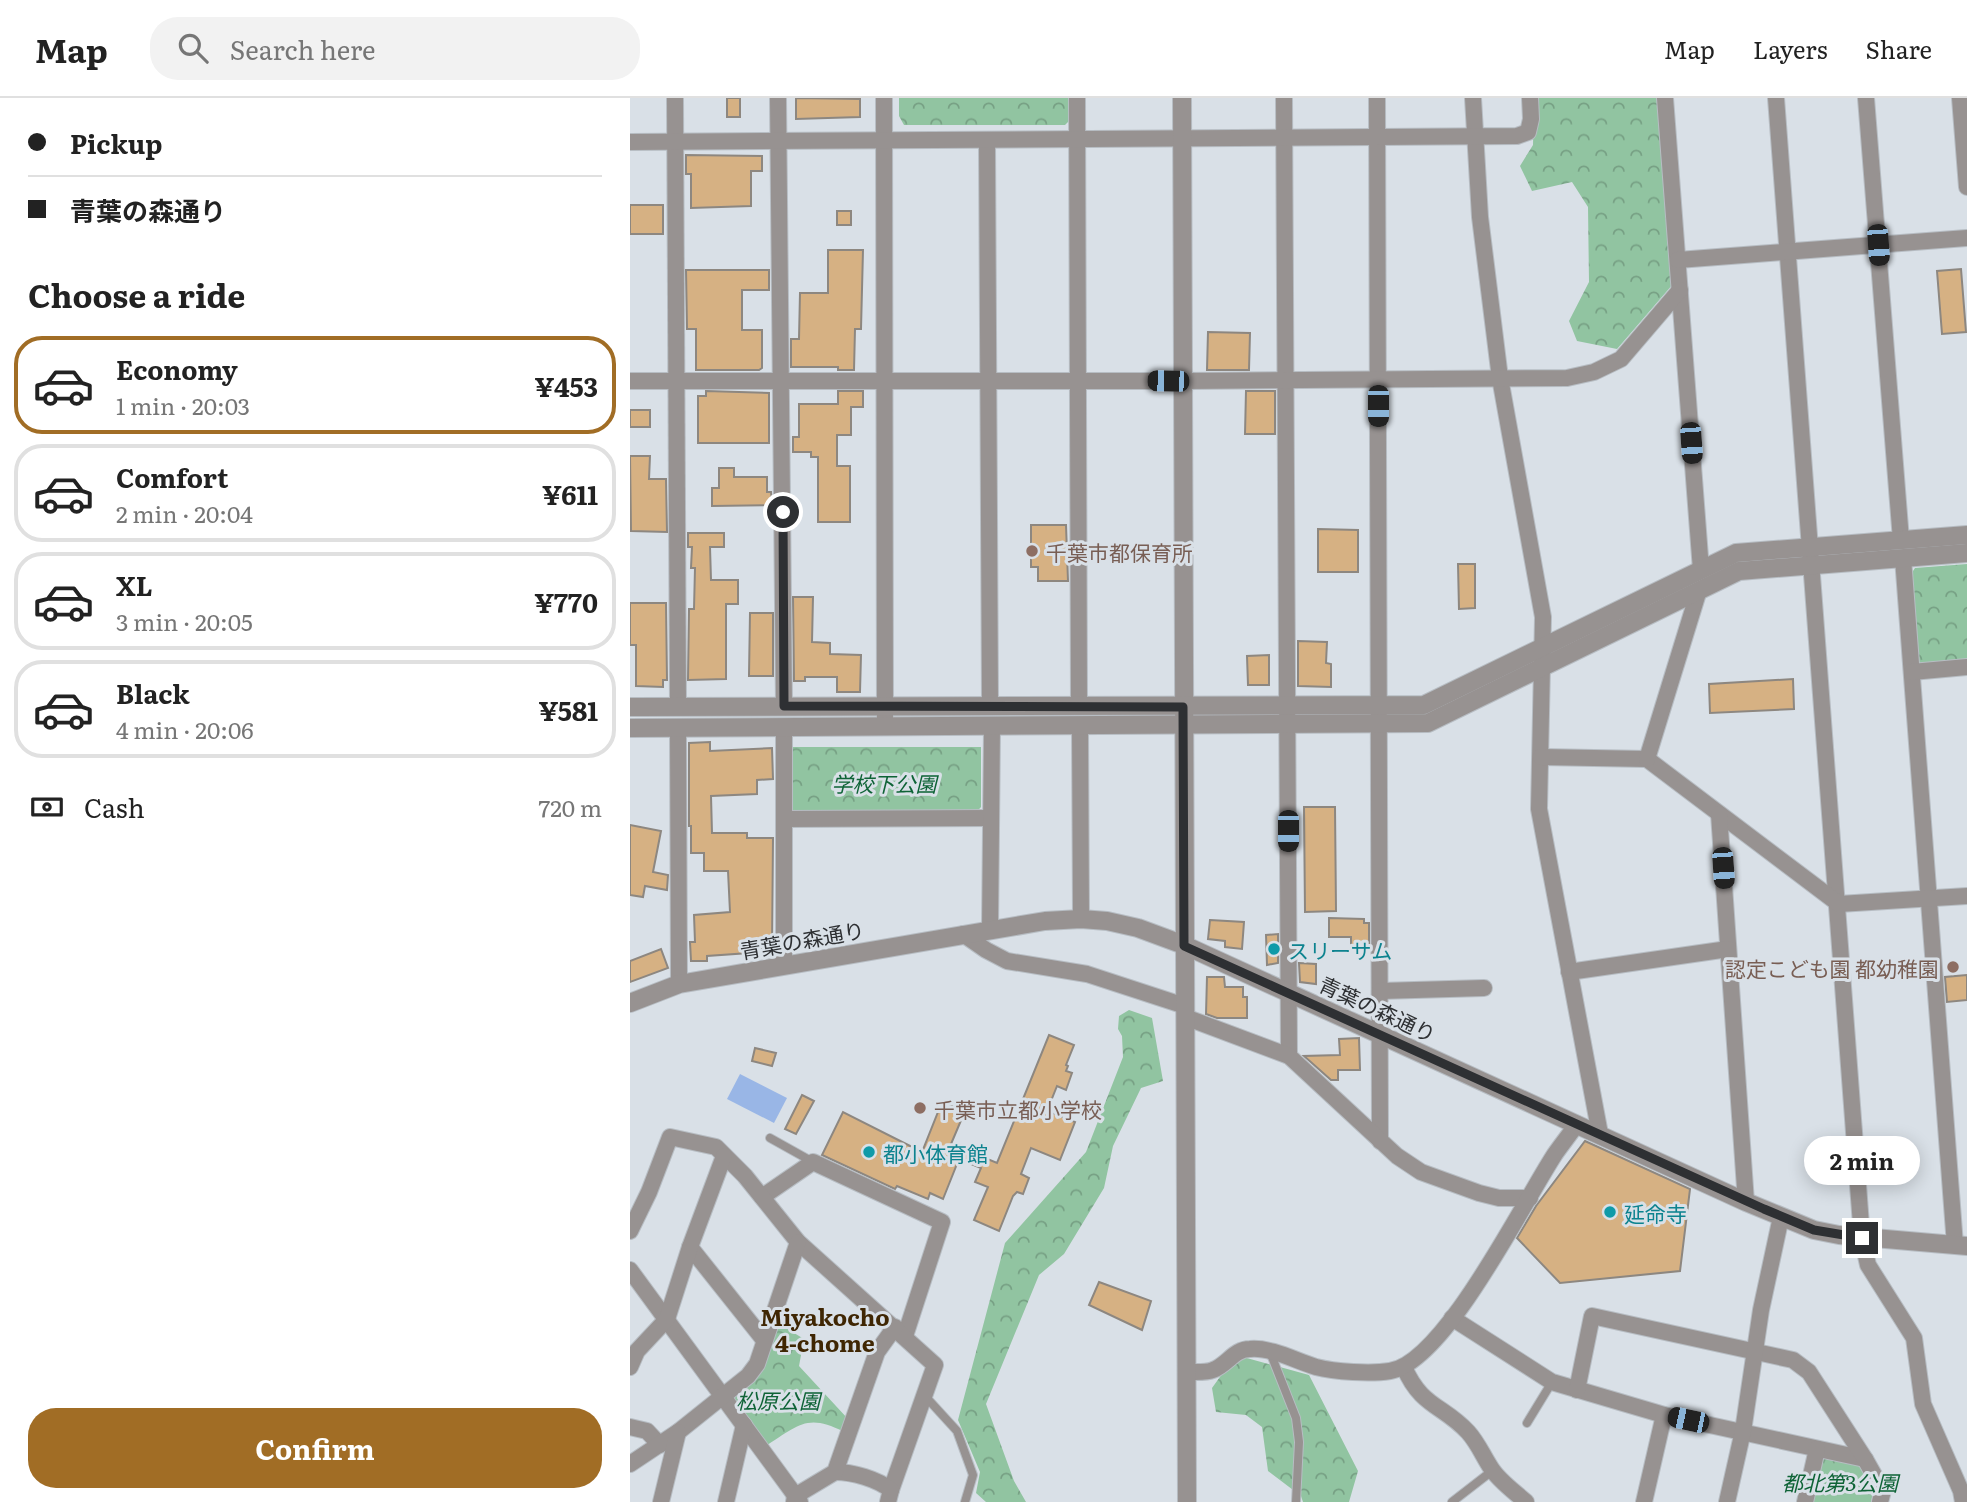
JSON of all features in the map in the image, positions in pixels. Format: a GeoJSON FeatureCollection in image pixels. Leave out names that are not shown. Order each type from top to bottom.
{"type":"FeatureCollection","features":[{"type":"Feature","properties":{"kind":"street"},"geometry":{"type":"LineString","coordinates":[[675,98],[678,707]]}},
{"type":"Feature","properties":{"kind":"street"},"geometry":{"type":"LineString","coordinates":[[778,98],[784,706]]}},
{"type":"Feature","properties":{"kind":"street"},"geometry":{"type":"LineString","coordinates":[[884,98],[885,727]]}},
{"type":"Feature","properties":{"kind":"street"},"geometry":{"type":"LineString","coordinates":[[1077,98],[1079,706]]}},
{"type":"Feature","properties":{"kind":"street"},"geometry":{"type":"LineString","coordinates":[[1182,98],[1187,1502]]}},
{"type":"Feature","properties":{"kind":"street"},"geometry":{"type":"LineString","coordinates":[[1284,98],[1289,1056]]}},
{"type":"Feature","properties":{"kind":"street"},"geometry":{"type":"LineString","coordinates":[[1377,98],[1380,1141]]}},
{"type":"Feature","properties":{"kind":"street"},"geometry":{"type":"LineString","coordinates":[[1473,98],[1480,217],[1500,379],[1543,617],[1539,809],[1600,1134]]}},
{"type":"Feature","properties":{"kind":"street"},"geometry":{"type":"LineString","coordinates":[[630,142],[1517,136],[1528,132],[1531,119],[1530,98]]}},
{"type":"Feature","properties":{"kind":"street"},"geometry":{"type":"LineString","coordinates":[[1665,98],[1701,570]]}},
{"type":"Feature","properties":{"kind":"street"},"geometry":{"type":"LineString","coordinates":[[1776,98],[1839,904],[1862,1238],[1868,1265],[1914,1338],[1923,1404],[1963,1495]]}},
{"type":"Feature","properties":{"kind":"street"},"geometry":{"type":"LineString","coordinates":[[1867,98],[1901,540]]}},
{"type":"Feature","properties":{"kind":"street"},"geometry":{"type":"LineString","coordinates":[[1960,98],[1967,187]]}},
{"type":"Feature","properties":{"kind":"street"},"geometry":{"type":"LineString","coordinates":[[987,140],[990,706]]}},
{"type":"Feature","properties":{"kind":"street"},"geometry":{"type":"LineString","coordinates":[[1678,260],[1967,238]]}},
{"type":"Feature","properties":{"kind":"street"},"geometry":{"type":"LineString","coordinates":[[630,381],[1567,378],[1594,372],[1621,359],[1680,290]]}},
{"type":"Feature","properties":{"kind":"street"},"geometry":{"type":"LineString","coordinates":[[630,707],[1287,705],[1379,714],[1428,723],[1739,571],[1901,540],[1967,535]]}},
{"type":"Feature","properties":{"kind":"street"},"geometry":{"type":"LineString","coordinates":[[630,728],[1183,726],[1287,723],[1379,714],[1424,705],[1736,553],[1903,558],[1967,553]]}},
{"type":"Feature","properties":{"kind":"street"},"geometry":{"type":"LineString","coordinates":[[1903,558],[1961,1245]]}},
{"type":"Feature","properties":{"kind":"street"},"geometry":{"type":"LineString","coordinates":[[1647,759],[1699,590]]}},
{"type":"Feature","properties":{"kind":"street"},"geometry":{"type":"LineString","coordinates":[[1912,672],[1967,667]]}},
{"type":"Feature","properties":{"kind":"street"},"geometry":{"type":"LineString","coordinates":[[990,931],[992,726]]}},
{"type":"Feature","properties":{"kind":"street"},"geometry":{"type":"LineString","coordinates":[[1080,726],[1081,919]]}},
{"type":"Feature","properties":{"kind":"street"},"geometry":{"type":"LineString","coordinates":[[678,727],[679,984]]}},
{"type":"Feature","properties":{"kind":"street"},"geometry":{"type":"LineString","coordinates":[[784,727],[784,964]]}},
{"type":"Feature","properties":{"kind":"street"},"geometry":{"type":"LineString","coordinates":[[1541,757],[1647,759],[1839,904],[1967,896]]}},
{"type":"Feature","properties":{"kind":"street"},"geometry":{"type":"LineString","coordinates":[[1719,814],[1746,1202]]}},
{"type":"Feature","properties":{"kind":"street"},"geometry":{"type":"LineString","coordinates":[[784,819],[991,818]]}},
{"type":"Feature","properties":{"kind":"street","name":"青葉の森通り"},"geometry":{"type":"LineString","coordinates":[[630,1003],[679,984],[784,964],[1045,921],[1107,921],[1138,928],[1184,946],[1746,1202],[1814,1230],[1862,1238],[1961,1245]]}},
{"type":"Feature","properties":{"kind":"street"},"geometry":{"type":"LineString","coordinates":[[963,934],[1007,961],[1087,974],[1289,1056],[1397,1156],[1421,1172],[1462,1188],[1499,1198],[1530,1198]]}},
{"type":"Feature","properties":{"kind":"street"},"geometry":{"type":"LineString","coordinates":[[1569,972],[1728,949]]}},
{"type":"Feature","properties":{"kind":"street"},"geometry":{"type":"LineString","coordinates":[[1380,991],[1484,988]]}},
{"type":"Feature","properties":{"kind":"street"},"geometry":{"type":"LineString","coordinates":[[1187,1372],[1214,1370],[1235,1353],[1249,1349],[1270,1352],[1331,1370],[1388,1371],[1404,1367],[1418,1356],[1452,1318],[1483,1274],[1555,1154],[1577,1124]]}},
{"type":"Feature","properties":{"kind":"street"},"geometry":{"type":"LineString","coordinates":[[630,1231],[649,1192],[670,1137],[716,1147],[746,1176],[798,1242],[935,1365],[890,1496]]}},
{"type":"Feature","properties":{"kind":"street"},"geometry":{"type":"LineString","coordinates":[[630,1367],[636,1351],[667,1319],[724,1156]]}},
{"type":"Feature","properties":{"kind":"street"},"geometry":{"type":"LineString","coordinates":[[630,1270],[796,1500],[835,1472],[877,1352],[900,1332],[942,1222],[813,1162],[762,1197]]}},
{"type":"Feature","properties":{"kind":"street"},"geometry":{"type":"LineString","coordinates":[[1727,1502],[1743,1432],[1754,1351],[1781,1217]]}},
{"type":"Feature","properties":{"kind":"street"},"geometry":{"type":"LineString","coordinates":[[630,1464],[678,1432],[748,1376],[757,1364],[798,1242]]}},
{"type":"Feature","properties":{"kind":"street"},"geometry":{"type":"LineString","coordinates":[[690,1247],[764,1340]]}},
{"type":"Feature","properties":{"kind":"street"},"geometry":{"type":"LineString","coordinates":[[1577,1390],[1592,1316],[1794,1360],[1809,1372],[1865,1459],[1882,1491],[1880,1502]]}},
{"type":"Feature","properties":{"kind":"street"},"geometry":{"type":"LineString","coordinates":[[1452,1318],[1552,1382],[1664,1415],[1865,1459]]}},
{"type":"Feature","properties":{"kind":"street"},"geometry":{"type":"LineString","coordinates":[[1404,1367],[1411,1384],[1423,1398],[1465,1429],[1492,1471],[1526,1502]]}},
{"type":"Feature","properties":{"kind":"street"},"geometry":{"type":"LineString","coordinates":[[1644,1502],[1664,1415]]}},
{"type":"Feature","properties":{"kind":"street"},"geometry":{"type":"LineString","coordinates":[[726,1502],[744,1425]]}},
{"type":"Feature","properties":{"kind":"street"},"geometry":{"type":"LineString","coordinates":[[630,1427],[647,1431],[660,1445]]}},
{"type":"Feature","properties":{"kind":"street"},"geometry":{"type":"LineString","coordinates":[[661,1502],[678,1432]]}},
{"type":"Feature","properties":{"kind":"street"},"geometry":{"type":"LineString","coordinates":[[1805,1502],[1817,1449]]}},
{"type":"Feature","properties":{"kind":"street"},"geometry":{"type":"LineString","coordinates":[[835,1472],[846,1472],[883,1484],[890,1496]]}},
{"type":"Feature","properties":{"kind":"lane"},"geometry":{"type":"LineString","coordinates":[[770,1138],[813,1162]]}},
{"type":"Feature","properties":{"kind":"lane"},"geometry":{"type":"LineString","coordinates":[[1270,1352],[1296,1418],[1299,1442],[1296,1502]]}},
{"type":"Feature","properties":{"kind":"lane"},"geometry":{"type":"LineString","coordinates":[[1527,1423],[1552,1382]]}},
{"type":"Feature","properties":{"kind":"lane"},"geometry":{"type":"LineString","coordinates":[[925,1396],[957,1431],[973,1475],[965,1502]]}},
{"type":"Feature","properties":{"kind":"lane"},"geometry":{"type":"LineString","coordinates":[[1452,1502],[1492,1471]]}},
{"type":"Feature","properties":{"kind":"green space"},"geometry":{"type":"Polygon","coordinates":[[[899,98],[1070,98],[1071,119],[1065,125],[904,125],[899,116],[899,98]]]}},
{"type":"Feature","properties":{"kind":"green space"},"geometry":{"type":"Polygon","coordinates":[[[1534,98],[1658,98],[1673,284],[1617,349],[1577,341],[1569,321],[1589,282],[1588,207],[1572,182],[1532,191],[1520,166],[1533,145],[1534,98]]]}},
{"type":"Feature","properties":{"kind":"green space"},"geometry":{"type":"Polygon","coordinates":[[[1967,564],[1967,665],[1915,664],[1909,577],[1915,568],[1967,564]]]}},
{"type":"Feature","properties":{"kind":"green space","name":"学校下公園"},"geometry":{"type":"Polygon","coordinates":[[[788,747],[981,747],[981,807],[972,817],[797,817],[787,808],[788,747]]]}},
{"type":"Feature","properties":{"kind":"green space"},"geometry":{"type":"Polygon","coordinates":[[[1129,1010],[1152,1018],[1163,1081],[1141,1088],[1113,1146],[1104,1188],[1064,1254],[1039,1275],[986,1404],[1014,1481],[1026,1502],[986,1502],[976,1493],[980,1472],[958,1420],[1005,1243],[1086,1152],[1123,1057],[1122,1036],[1118,1029],[1119,1016],[1129,1010]]]}},
{"type":"Feature","properties":{"kind":"green space","name":"松原公園"},"geometry":{"type":"Polygon","coordinates":[[[776,1322],[804,1339],[799,1366],[848,1419],[844,1432],[820,1423],[802,1424],[764,1447],[731,1394],[776,1322]]]}},
{"type":"Feature","properties":{"kind":"green space"},"geometry":{"type":"Polygon","coordinates":[[[1243,1357],[1309,1375],[1358,1471],[1349,1502],[1303,1502],[1301,1496],[1268,1471],[1262,1427],[1246,1415],[1216,1412],[1212,1388],[1227,1367],[1243,1357]]]}},
{"type":"Feature","properties":{"kind":"green space","name":"都北第3公園"},"geometry":{"type":"Polygon","coordinates":[[[1826,1456],[1861,1464],[1874,1487],[1871,1502],[1810,1502],[1819,1458],[1826,1456]]]}},
{"type":"Feature","properties":{"kind":"water"},"geometry":{"type":"Polygon","coordinates":[[[740,1074],[787,1098],[774,1123],[727,1099],[740,1074]]]}},
{"type":"Feature","properties":{"kind":"building"},"geometry":{"type":"Polygon","coordinates":[[[727,98],[740,98],[740,117],[727,117],[727,98]]]}},
{"type":"Feature","properties":{"kind":"building"},"geometry":{"type":"Polygon","coordinates":[[[796,98],[860,99],[860,117],[796,119],[796,98]]]}},
{"type":"Feature","properties":{"kind":"building"},"geometry":{"type":"Polygon","coordinates":[[[686,155],[762,156],[762,171],[751,171],[751,206],[691,208],[691,174],[686,174],[686,155]]]}},
{"type":"Feature","properties":{"kind":"building"},"geometry":{"type":"Polygon","coordinates":[[[630,205],[663,205],[663,234],[630,234],[630,205]]]}},
{"type":"Feature","properties":{"kind":"building"},"geometry":{"type":"Polygon","coordinates":[[[837,211],[851,211],[851,225],[837,225],[837,211]]]}},
{"type":"Feature","properties":{"kind":"building"},"geometry":{"type":"Polygon","coordinates":[[[828,250],[863,250],[861,329],[855,329],[854,370],[838,370],[838,367],[791,367],[791,339],[799,339],[800,293],[828,293],[828,250]]]}},
{"type":"Feature","properties":{"kind":"building"},"geometry":{"type":"Polygon","coordinates":[[[1961,269],[1966,332],[1942,334],[1937,271],[1961,269]]]}},
{"type":"Feature","properties":{"kind":"building"},"geometry":{"type":"Polygon","coordinates":[[[686,270],[769,270],[769,290],[742,290],[742,330],[762,330],[762,368],[696,370],[696,329],[687,329],[686,270]]]}},
{"type":"Feature","properties":{"kind":"building"},"geometry":{"type":"Polygon","coordinates":[[[1208,332],[1250,333],[1249,370],[1207,370],[1208,332]]]}},
{"type":"Feature","properties":{"kind":"building"},"geometry":{"type":"Polygon","coordinates":[[[706,391],[769,393],[769,443],[698,443],[698,396],[706,396],[706,391]]]}},
{"type":"Feature","properties":{"kind":"building"},"geometry":{"type":"Polygon","coordinates":[[[838,391],[863,391],[863,407],[851,407],[851,435],[837,435],[837,466],[850,466],[850,522],[818,522],[818,457],[811,457],[811,452],[793,452],[793,437],[799,437],[799,404],[838,404],[838,391]]]}},
{"type":"Feature","properties":{"kind":"building"},"geometry":{"type":"Polygon","coordinates":[[[1246,391],[1275,391],[1275,434],[1245,434],[1246,391]]]}},
{"type":"Feature","properties":{"kind":"building"},"geometry":{"type":"Polygon","coordinates":[[[630,410],[650,410],[650,427],[630,427],[630,410]]]}},
{"type":"Feature","properties":{"kind":"building"},"geometry":{"type":"Polygon","coordinates":[[[630,456],[650,456],[649,479],[666,479],[667,532],[631,531],[630,456]]]}},
{"type":"Feature","properties":{"kind":"building"},"geometry":{"type":"Polygon","coordinates":[[[719,468],[734,468],[734,477],[767,477],[767,492],[771,492],[772,505],[712,506],[712,488],[719,488],[719,468]]]}},
{"type":"Feature","properties":{"kind":"building"},"geometry":{"type":"Polygon","coordinates":[[[1031,525],[1066,525],[1068,581],[1038,581],[1038,567],[1031,567],[1031,525]]]}},
{"type":"Feature","properties":{"kind":"building"},"geometry":{"type":"Polygon","coordinates":[[[1318,529],[1358,530],[1358,572],[1318,572],[1318,529]]]}},
{"type":"Feature","properties":{"kind":"building"},"geometry":{"type":"Polygon","coordinates":[[[688,533],[724,533],[724,547],[710,547],[711,580],[738,580],[738,604],[726,604],[726,679],[688,680],[689,609],[694,609],[695,568],[691,568],[692,547],[688,547],[688,533]]]}},
{"type":"Feature","properties":{"kind":"building"},"geometry":{"type":"Polygon","coordinates":[[[1458,564],[1475,564],[1475,608],[1459,609],[1458,564]]]}},
{"type":"Feature","properties":{"kind":"building"},"geometry":{"type":"Polygon","coordinates":[[[793,597],[813,597],[812,642],[830,643],[830,654],[861,655],[860,692],[837,692],[837,677],[805,677],[805,681],[794,681],[793,597]]]}},
{"type":"Feature","properties":{"kind":"building"},"geometry":{"type":"Polygon","coordinates":[[[630,603],[666,603],[667,680],[663,680],[663,687],[636,686],[636,645],[630,645],[630,603]]]}},
{"type":"Feature","properties":{"kind":"building"},"geometry":{"type":"Polygon","coordinates":[[[750,613],[773,613],[773,676],[749,676],[750,613]]]}},
{"type":"Feature","properties":{"kind":"building"},"geometry":{"type":"Polygon","coordinates":[[[1298,641],[1327,642],[1326,663],[1331,664],[1331,687],[1298,686],[1298,641]]]}},
{"type":"Feature","properties":{"kind":"building"},"geometry":{"type":"Polygon","coordinates":[[[1269,655],[1269,685],[1248,685],[1247,656],[1269,655]]]}},
{"type":"Feature","properties":{"kind":"building"},"geometry":{"type":"Polygon","coordinates":[[[1793,679],[1794,709],[1710,713],[1709,684],[1793,679]]]}},
{"type":"Feature","properties":{"kind":"building"},"geometry":{"type":"Polygon","coordinates":[[[710,742],[710,751],[772,748],[773,779],[757,780],[757,794],[711,796],[712,833],[747,833],[747,838],[773,838],[772,948],[749,948],[749,953],[707,956],[707,961],[691,961],[690,942],[695,942],[694,915],[730,912],[728,871],[704,871],[704,853],[691,853],[689,743],[710,742]]]}},
{"type":"Feature","properties":{"kind":"building"},"geometry":{"type":"Polygon","coordinates":[[[1304,807],[1335,807],[1336,911],[1305,912],[1304,807]]]}},
{"type":"Feature","properties":{"kind":"building"},"geometry":{"type":"Polygon","coordinates":[[[630,825],[661,831],[653,872],[668,875],[667,890],[645,886],[643,897],[630,895],[630,825]]]}},
{"type":"Feature","properties":{"kind":"building"},"geometry":{"type":"Polygon","coordinates":[[[1329,918],[1364,919],[1364,923],[1369,923],[1369,946],[1351,946],[1351,937],[1329,937],[1329,918]]]}},
{"type":"Feature","properties":{"kind":"building"},"geometry":{"type":"Polygon","coordinates":[[[1210,920],[1244,922],[1242,949],[1225,947],[1225,941],[1208,939],[1210,920]]]}},
{"type":"Feature","properties":{"kind":"building","name":"スリーサム"},"geometry":{"type":"Polygon","coordinates":[[[1278,934],[1278,963],[1267,965],[1266,935],[1278,934]]]}},
{"type":"Feature","properties":{"kind":"building"},"geometry":{"type":"Polygon","coordinates":[[[661,949],[668,968],[630,982],[630,961],[661,949]]]}},
{"type":"Feature","properties":{"kind":"building"},"geometry":{"type":"Polygon","coordinates":[[[1299,963],[1316,964],[1316,984],[1300,982],[1299,963]]]}},
{"type":"Feature","properties":{"kind":"building"},"geometry":{"type":"Polygon","coordinates":[[[1967,975],[1967,1000],[1947,1002],[1945,977],[1967,975]]]}},
{"type":"Feature","properties":{"kind":"building"},"geometry":{"type":"Polygon","coordinates":[[[1207,977],[1224,977],[1225,987],[1243,987],[1243,997],[1247,997],[1247,1018],[1217,1018],[1206,1014],[1207,977]]]}},
{"type":"Feature","properties":{"kind":"building"},"geometry":{"type":"Polygon","coordinates":[[[1049,1035],[1074,1045],[1066,1065],[1066,1071],[1072,1073],[1066,1090],[1057,1086],[1047,1111],[1075,1122],[1060,1160],[1031,1148],[1021,1174],[1029,1178],[1023,1194],[1017,1192],[1013,1196],[999,1231],[974,1220],[988,1187],[975,1182],[981,1168],[959,1159],[943,1199],[930,1193],[928,1199],[897,1186],[895,1189],[822,1155],[843,1112],[922,1152],[942,1102],[965,1111],[951,1144],[997,1163],[1049,1035]]]}},
{"type":"Feature","properties":{"kind":"building"},"geometry":{"type":"Polygon","coordinates":[[[1359,1038],[1360,1070],[1338,1070],[1338,1080],[1331,1080],[1304,1056],[1340,1055],[1339,1039],[1359,1038]]]}},
{"type":"Feature","properties":{"kind":"building"},"geometry":{"type":"Polygon","coordinates":[[[755,1048],[776,1053],[772,1066],[752,1061],[755,1048]]]}},
{"type":"Feature","properties":{"kind":"building"},"geometry":{"type":"Polygon","coordinates":[[[802,1095],[814,1101],[796,1134],[785,1129],[802,1095]]]}},
{"type":"Feature","properties":{"kind":"building","name":"延命寺"},"geometry":{"type":"Polygon","coordinates":[[[1585,1141],[1690,1189],[1680,1271],[1560,1283],[1517,1238],[1536,1206],[1585,1141]]]}},
{"type":"Feature","properties":{"kind":"building"},"geometry":{"type":"Polygon","coordinates":[[[1099,1282],[1151,1301],[1142,1330],[1089,1305],[1099,1282]]]}},
{"type":"Feature","properties":{"kind":"place","name":"千葉市都保育所"},"geometry":{"type":"Point","coordinates":[1032,551]}},
{"type":"Feature","properties":{"kind":"place","name":"スリーサム"},"geometry":{"type":"Point","coordinates":[1274,949]}},
{"type":"Feature","properties":{"kind":"place","name":"認定こども園 都幼稚園"},"geometry":{"type":"Point","coordinates":[1953,967]}},
{"type":"Feature","properties":{"kind":"place","name":"千葉市立都小学校"},"geometry":{"type":"Point","coordinates":[920,1108]}},
{"type":"Feature","properties":{"kind":"place","name":"都小体育館"},"geometry":{"type":"Point","coordinates":[869,1152]}},
{"type":"Feature","properties":{"kind":"place","name":"延命寺"},"geometry":{"type":"Point","coordinates":[1610,1212]}},
{"type":"Feature","properties":{"kind":"district","name":"Miyakocho 4-chome"},"geometry":{"type":"Point","coordinates":[825,1329]}},
{"type":"Feature","properties":{"kind":"route"},"geometry":{"type":"LineString","coordinates":[[783,512],[784,706],[1183,707],[1184,946],[1764,1209],[1814,1230],[1862,1238]]}}]}
